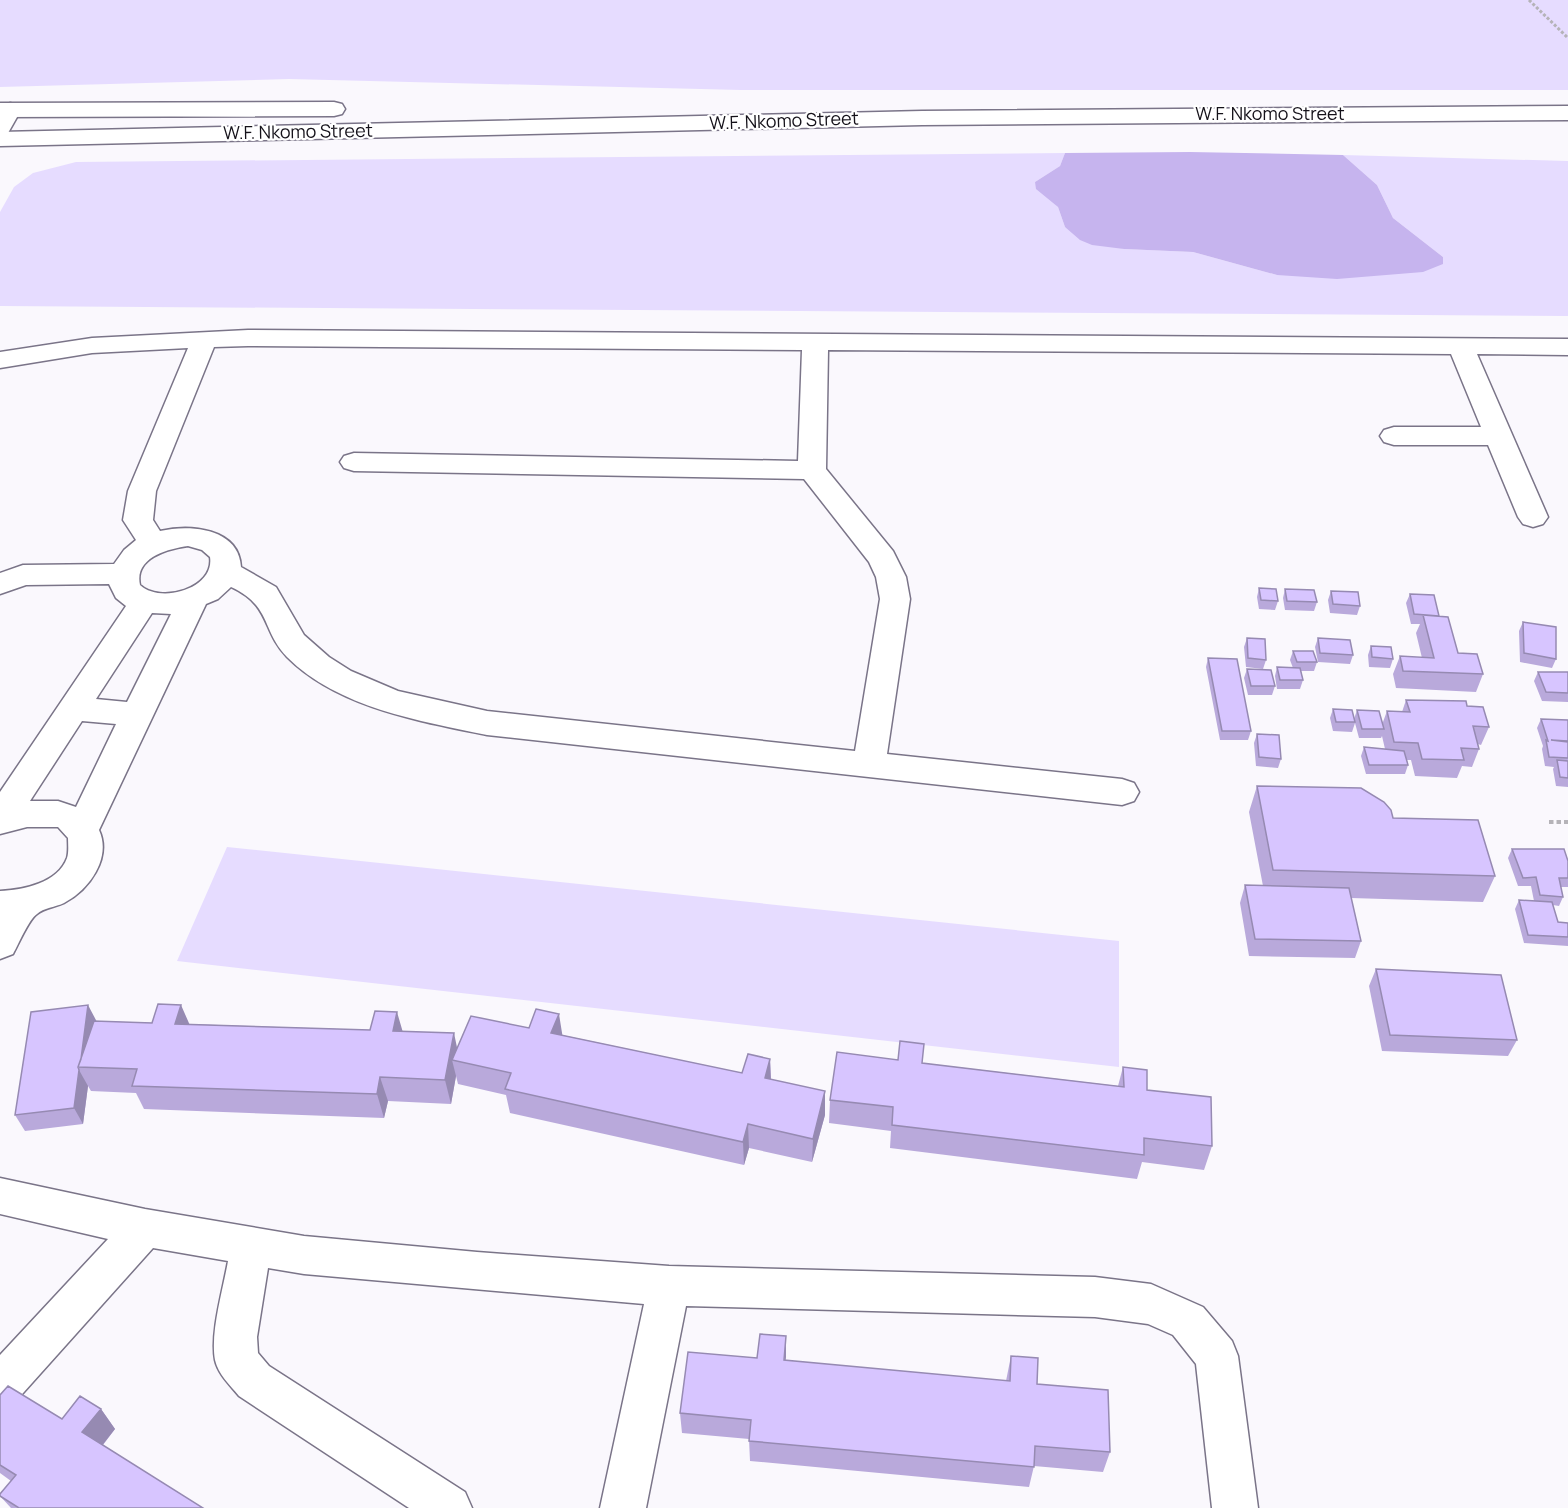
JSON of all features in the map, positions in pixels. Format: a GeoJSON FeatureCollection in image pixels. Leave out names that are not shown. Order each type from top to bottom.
{"type":"FeatureCollection","features":[{"type":"Feature","properties":{"kind":"street","name":"W.F. Nkomo Street"},"geometry":{"type":"LineString","coordinates":[[3,116],[362,109],[833,108],[1366,102],[1568,104]]}},
{"type":"Feature","properties":{"kind":"street","name":"W.F. Nkomo Street"},"geometry":{"type":"LineString","coordinates":[[0,139],[922,118],[1568,113]]}},
{"type":"Feature","properties":{"kind":"street"},"geometry":{"type":"LineString","coordinates":[[153,543],[138,520],[142,491],[204,340]]}},
{"type":"Feature","properties":{"kind":"street"},"geometry":{"type":"LineString","coordinates":[[0,360],[46,349],[204,340],[1568,347]]}},
{"type":"Feature","properties":{"kind":"street"},"geometry":{"type":"LineString","coordinates":[[815,344],[813,470],[882,558],[891,577],[895,599],[869,763]]}},
{"type":"Feature","properties":{"kind":"street"},"geometry":{"type":"LineString","coordinates":[[1461,347],[1533,517]]}},
{"type":"Feature","properties":{"kind":"street"},"geometry":{"type":"LineString","coordinates":[[1394,436],[1499,436]]}},
{"type":"Feature","properties":{"kind":"street"},"geometry":{"type":"LineString","coordinates":[[354,462],[813,470]]}},
{"type":"Feature","properties":{"kind":"street"},"geometry":{"type":"LineString","coordinates":[[179,537],[203,538],[215,544],[223,552],[227,561],[225,572],[213,588],[193,600],[168,604],[144,602],[131,595],[124,585],[123,574],[133,557],[153,543],[179,537]]}},
{"type":"Feature","properties":{"kind":"street"},"geometry":{"type":"LineString","coordinates":[[225,572],[267,595],[278,619],[296,647],[325,670],[366,691],[418,710],[487,723],[1122,792]]}},
{"type":"Feature","properties":{"kind":"street"},"geometry":{"type":"LineString","coordinates":[[0,584],[23,575],[123,574]]}},
{"type":"Feature","properties":{"kind":"street"},"geometry":{"type":"LineString","coordinates":[[82,829],[193,600]]}},
{"type":"Feature","properties":{"kind":"street"},"geometry":{"type":"LineString","coordinates":[[0,820],[144,602]]}},
{"type":"Feature","properties":{"kind":"street"},"geometry":{"type":"LineString","coordinates":[[74,708],[137,715]]}},
{"type":"Feature","properties":{"kind":"street"},"geometry":{"type":"LineString","coordinates":[[0,820],[28,813],[56,813],[71,819],[82,829],[86,843],[85,857],[76,872],[63,886],[45,897],[12,905],[0,944]]}},
{"type":"Feature","properties":{"kind":"street"},"geometry":{"type":"LineString","coordinates":[[0,1196],[145,1228],[304,1255],[669,1286],[1095,1297],[1151,1304],[1188,1321],[1217,1356],[1235,1508]]}},
{"type":"Feature","properties":{"kind":"street"},"geometry":{"type":"LineString","coordinates":[[0,1387],[145,1228]]}},
{"type":"Feature","properties":{"kind":"street"},"geometry":{"type":"LineString","coordinates":[[251,1246],[236,1337],[237,1360],[254,1381],[449,1508]]}},
{"type":"Feature","properties":{"kind":"street"},"geometry":{"type":"LineString","coordinates":[[623,1508],[669,1286]]}},
{"type":"Feature","properties":{"kind":"path"},"geometry":{"type":"LineString","coordinates":[[1529,0],[1568,38]]}},
{"type":"Feature","properties":{"kind":"path"},"geometry":{"type":"LineString","coordinates":[[1549,822],[1568,822]]}},
{"type":"Feature","properties":{"kind":"shaded area"},"geometry":{"type":"Polygon","coordinates":[[[0,0],[1568,0],[1568,90],[741,90],[289,79],[0,87],[0,0]]]}},
{"type":"Feature","properties":{"kind":"shaded area"},"geometry":{"type":"Polygon","coordinates":[[[1190,152],[1343,155],[1377,185],[1393,218],[1443,257],[1443,264],[1423,272],[1337,279],[1277,275],[1193,252],[1092,245],[1080,240],[1065,227],[1058,207],[1036,189],[1035,182],[1060,166],[1065,153],[1190,152]]]}},
{"type":"Feature","properties":{"kind":"shaded area"},"geometry":{"type":"Polygon","coordinates":[[[1065,153],[1060,166],[1035,182],[1058,207],[1065,227],[1124,249],[1193,252],[1277,275],[1443,257],[1393,218],[1377,185],[1343,155],[1568,161],[1568,316],[0,306],[0,212],[14,187],[33,173],[76,162],[1065,153]]]}},
{"type":"Feature","properties":{"kind":"shaded area"},"geometry":{"type":"Polygon","coordinates":[[[227,847],[1119,941],[1119,1067],[177,961],[227,847]]]}},
{"type":"Feature","properties":{"kind":"building"},"geometry":{"type":"Polygon","coordinates":[[[1259,588],[1276,589],[1278,601],[1261,600],[1259,588]]]}},
{"type":"Feature","properties":{"kind":"building"},"geometry":{"type":"Polygon","coordinates":[[[1285,589],[1314,590],[1317,602],[1287,601],[1285,589]]]}},
{"type":"Feature","properties":{"kind":"building"},"geometry":{"type":"Polygon","coordinates":[[[1331,591],[1358,592],[1360,606],[1333,604],[1331,591]]]}},
{"type":"Feature","properties":{"kind":"building"},"geometry":{"type":"Polygon","coordinates":[[[1410,594],[1434,595],[1439,616],[1414,614],[1410,594]]]}},
{"type":"Feature","properties":{"kind":"building"},"geometry":{"type":"Polygon","coordinates":[[[1423,615],[1448,617],[1458,653],[1477,654],[1483,674],[1403,671],[1400,656],[1434,658],[1423,615]]]}},
{"type":"Feature","properties":{"kind":"building"},"geometry":{"type":"Polygon","coordinates":[[[1523,622],[1556,627],[1556,659],[1524,653],[1523,622]]]}},
{"type":"Feature","properties":{"kind":"building"},"geometry":{"type":"Polygon","coordinates":[[[1247,638],[1265,639],[1266,660],[1248,658],[1247,638]]]}},
{"type":"Feature","properties":{"kind":"building"},"geometry":{"type":"Polygon","coordinates":[[[1318,638],[1350,640],[1353,655],[1320,653],[1318,638]]]}},
{"type":"Feature","properties":{"kind":"building"},"geometry":{"type":"Polygon","coordinates":[[[1371,646],[1391,647],[1393,659],[1372,657],[1371,646]]]}},
{"type":"Feature","properties":{"kind":"building"},"geometry":{"type":"Polygon","coordinates":[[[1293,651],[1313,651],[1317,662],[1297,662],[1293,651]]]}},
{"type":"Feature","properties":{"kind":"building"},"geometry":{"type":"Polygon","coordinates":[[[1208,658],[1237,659],[1251,731],[1222,731],[1208,658]]]}},
{"type":"Feature","properties":{"kind":"building"},"geometry":{"type":"Polygon","coordinates":[[[1277,667],[1300,668],[1303,680],[1280,680],[1277,667]]]}},
{"type":"Feature","properties":{"kind":"building"},"geometry":{"type":"Polygon","coordinates":[[[1247,669],[1271,670],[1275,686],[1251,686],[1247,669]]]}},
{"type":"Feature","properties":{"kind":"building"},"geometry":{"type":"Polygon","coordinates":[[[1538,672],[1568,672],[1568,693],[1546,692],[1538,672]]]}},
{"type":"Feature","properties":{"kind":"building"},"geometry":{"type":"Polygon","coordinates":[[[1406,700],[1466,701],[1467,706],[1483,707],[1489,727],[1473,726],[1479,749],[1461,748],[1464,760],[1422,759],[1418,743],[1394,742],[1387,711],[1410,712],[1406,700]]]}},
{"type":"Feature","properties":{"kind":"building"},"geometry":{"type":"Polygon","coordinates":[[[1333,709],[1352,710],[1355,722],[1336,722],[1333,709]]]}},
{"type":"Feature","properties":{"kind":"building"},"geometry":{"type":"Polygon","coordinates":[[[1357,710],[1379,711],[1384,729],[1362,729],[1357,710]]]}},
{"type":"Feature","properties":{"kind":"building"},"geometry":{"type":"Polygon","coordinates":[[[1541,719],[1568,720],[1568,741],[1551,740],[1568,742],[1568,758],[1549,757],[1546,740],[1548,741],[1541,719]]]}},
{"type":"Feature","properties":{"kind":"building"},"geometry":{"type":"Polygon","coordinates":[[[1257,734],[1279,735],[1281,759],[1259,757],[1257,734]]]}},
{"type":"Feature","properties":{"kind":"building"},"geometry":{"type":"Polygon","coordinates":[[[1364,747],[1404,751],[1408,765],[1369,765],[1364,747]]]}},
{"type":"Feature","properties":{"kind":"building"},"geometry":{"type":"Polygon","coordinates":[[[1557,760],[1568,761],[1568,778],[1560,777],[1557,760]]]}},
{"type":"Feature","properties":{"kind":"building"},"geometry":{"type":"Polygon","coordinates":[[[1257,786],[1361,788],[1384,802],[1391,810],[1393,818],[1478,820],[1495,876],[1273,870],[1257,786]]]}},
{"type":"Feature","properties":{"kind":"building"},"geometry":{"type":"Polygon","coordinates":[[[1512,849],[1564,849],[1568,861],[1568,878],[1559,878],[1563,897],[1540,895],[1536,877],[1523,878],[1512,849]]]}},
{"type":"Feature","properties":{"kind":"building"},"geometry":{"type":"Polygon","coordinates":[[[1245,885],[1349,888],[1361,941],[1255,939],[1245,885]]]}},
{"type":"Feature","properties":{"kind":"building"},"geometry":{"type":"Polygon","coordinates":[[[1519,900],[1552,902],[1558,922],[1568,923],[1568,937],[1528,935],[1519,900]]]}},
{"type":"Feature","properties":{"kind":"building"},"geometry":{"type":"Polygon","coordinates":[[[1376,969],[1501,975],[1517,1040],[1390,1035],[1376,969]]]}},
{"type":"Feature","properties":{"kind":"building"},"geometry":{"type":"Polygon","coordinates":[[[158,1004],[181,1005],[175,1024],[370,1030],[375,1011],[397,1012],[393,1031],[454,1033],[445,1080],[380,1077],[377,1094],[132,1086],[137,1069],[78,1067],[94,1021],[152,1023],[158,1004]]]}},
{"type":"Feature","properties":{"kind":"building"},"geometry":{"type":"Polygon","coordinates":[[[88,1005],[74,1108],[15,1115],[31,1012],[88,1005]]]}},
{"type":"Feature","properties":{"kind":"building"},"geometry":{"type":"Polygon","coordinates":[[[536,1009],[559,1014],[551,1033],[742,1073],[748,1054],[770,1059],[765,1078],[825,1091],[813,1139],[748,1124],[743,1142],[505,1089],[511,1073],[452,1060],[471,1016],[529,1028],[536,1009]]]}},
{"type":"Feature","properties":{"kind":"building"},"geometry":{"type":"Polygon","coordinates":[[[900,1041],[924,1044],[922,1063],[1124,1087],[1123,1067],[1147,1070],[1147,1090],[1211,1097],[1212,1146],[1144,1138],[1144,1155],[892,1125],[893,1107],[830,1100],[837,1052],[898,1060],[900,1041]]]}},
{"type":"Feature","properties":{"kind":"building"},"geometry":{"type":"Polygon","coordinates":[[[760,1334],[786,1336],[784,1360],[1010,1381],[1011,1356],[1038,1358],[1037,1384],[1108,1390],[1110,1452],[1035,1446],[1034,1467],[749,1441],[751,1420],[680,1413],[688,1352],[757,1358],[760,1334]]]}},
{"type":"Feature","properties":{"kind":"building"},"geometry":{"type":"Polygon","coordinates":[[[8,1386],[62,1419],[80,1396],[101,1409],[82,1432],[203,1508],[19,1508],[0,1496],[16,1475],[0,1465],[0,1395],[8,1386]]]}}]}
